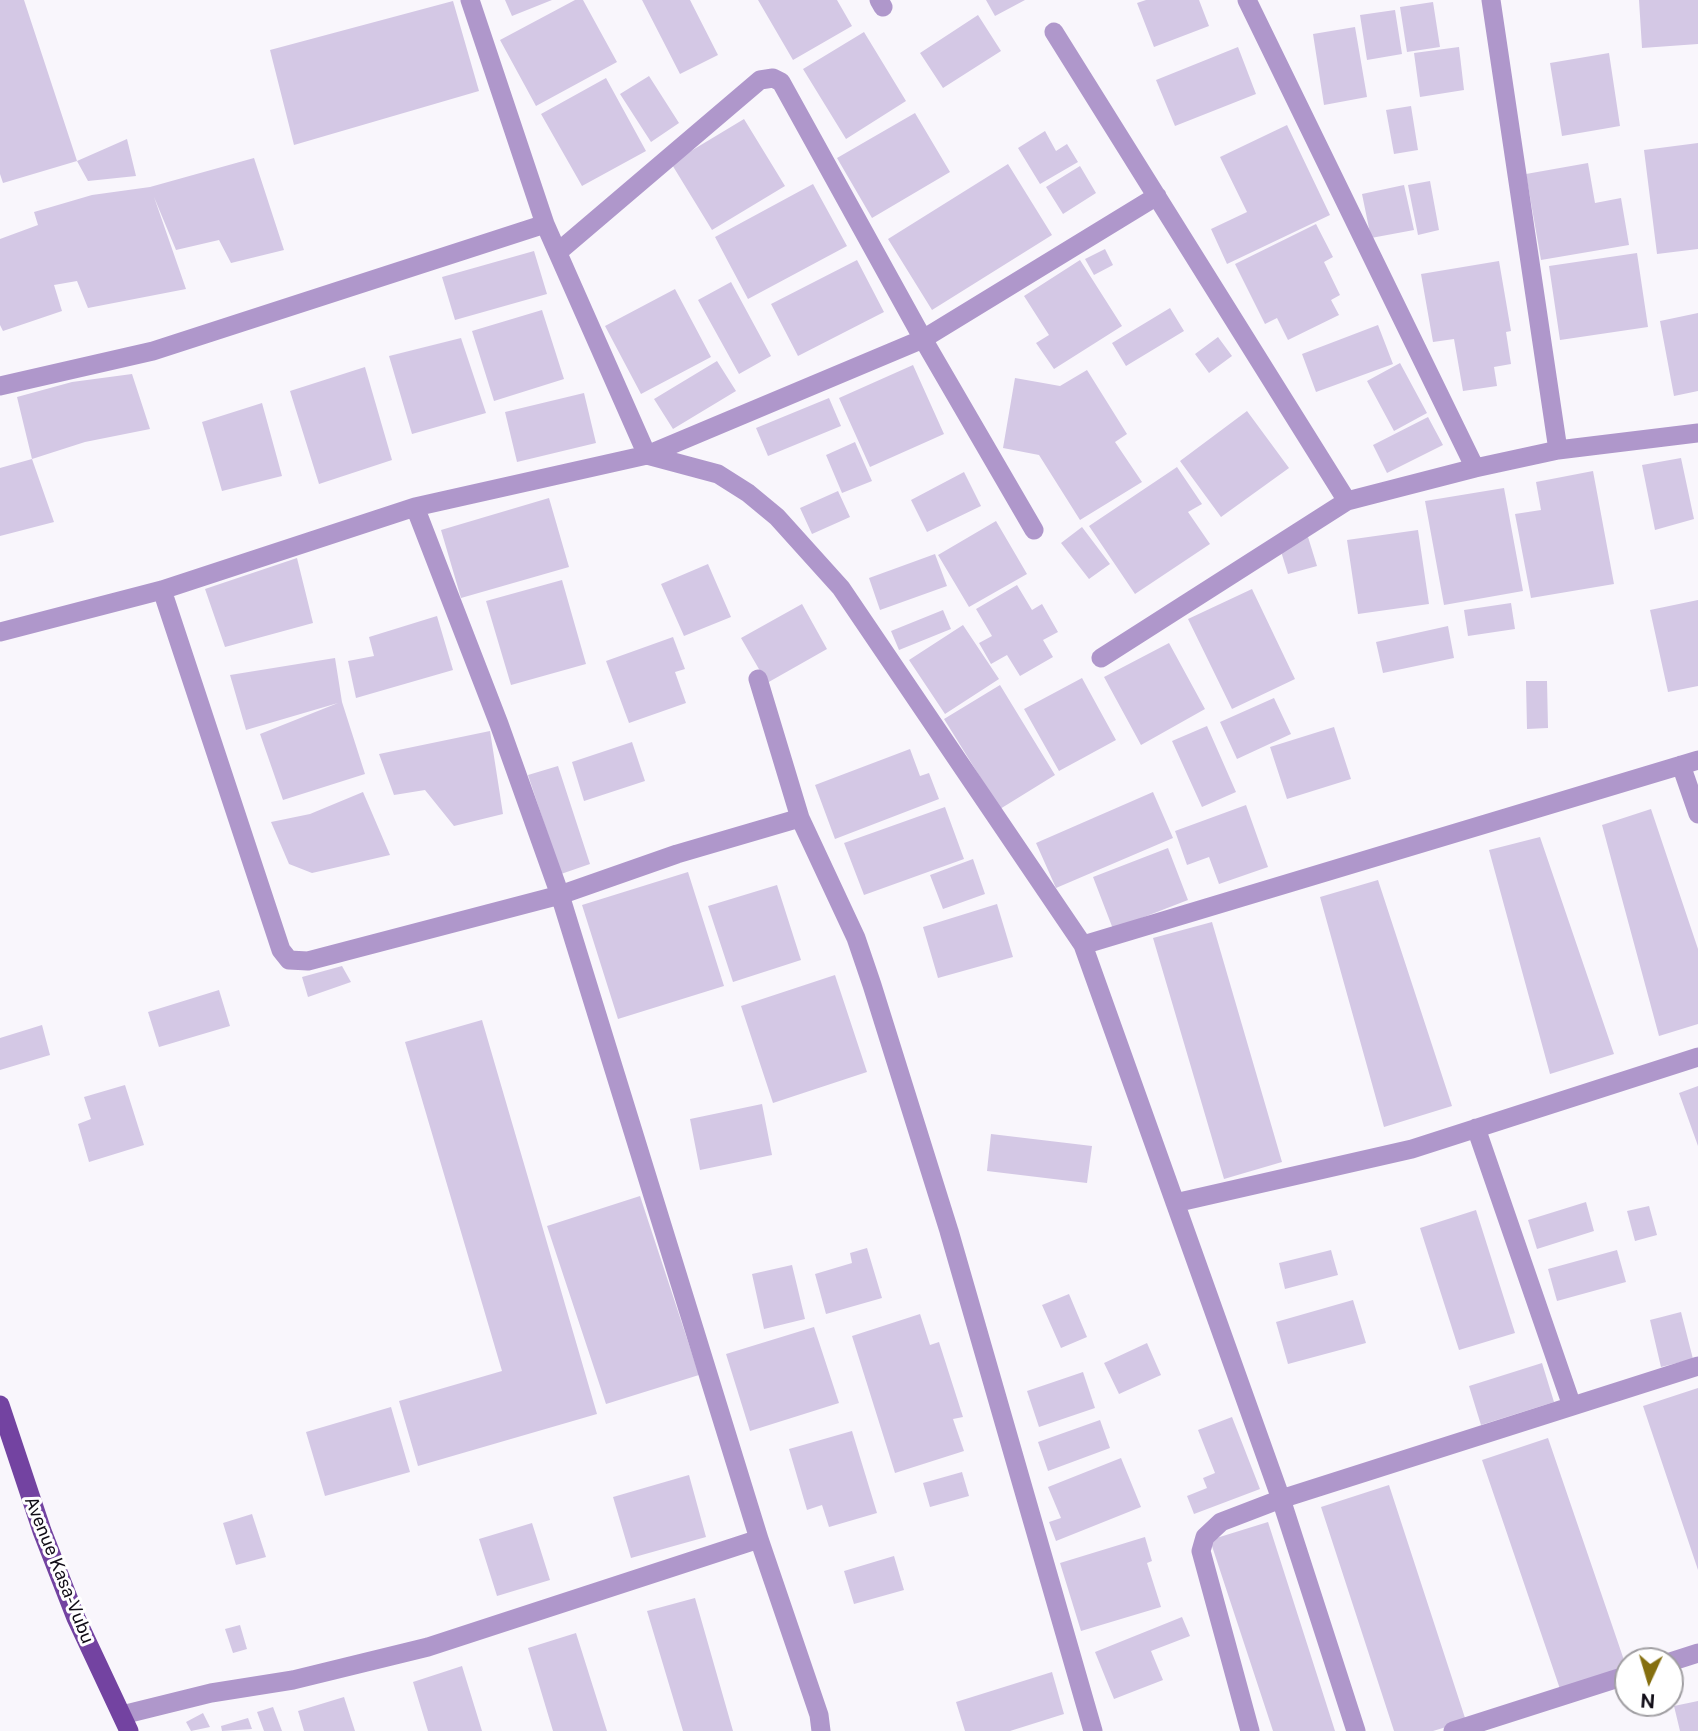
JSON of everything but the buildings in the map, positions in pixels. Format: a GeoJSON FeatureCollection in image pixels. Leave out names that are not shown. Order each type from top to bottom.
{"type":"FeatureCollection","features":[{"type":"Feature","properties":{"kind":"main road","name":"Avenue Kasa-Vubu"},"geometry":{"type":"LineString","coordinates":[[0,1405],[42,1531],[76,1618],[125,1723]]}},
{"type":"Feature","properties":{"kind":"street"},"geometry":{"type":"LineString","coordinates":[[470,0],[545,224],[647,455]]}},
{"type":"Feature","properties":{"kind":"street"},"geometry":{"type":"LineString","coordinates":[[1247,0],[1475,468]]}},
{"type":"Feature","properties":{"kind":"street"},"geometry":{"type":"LineString","coordinates":[[1491,0],[1559,450]]}},
{"type":"Feature","properties":{"kind":"street"},"geometry":{"type":"LineString","coordinates":[[1054,32],[1348,501]]}},
{"type":"Feature","properties":{"kind":"street"},"geometry":{"type":"LineString","coordinates":[[558,252],[760,80],[773,78],[781,82],[923,339],[1034,530]]}},
{"type":"Feature","properties":{"kind":"street"},"geometry":{"type":"LineString","coordinates":[[0,632],[162,590],[415,507],[647,455],[923,339],[1157,196]]}},
{"type":"Feature","properties":{"kind":"street"},"geometry":{"type":"LineString","coordinates":[[0,386],[153,351],[545,224]]}},
{"type":"Feature","properties":{"kind":"street"},"geometry":{"type":"LineString","coordinates":[[1101,658],[1348,501],[1475,468],[1559,450],[1698,433]]}},
{"type":"Feature","properties":{"kind":"street"},"geometry":{"type":"LineString","coordinates":[[647,455],[718,474],[748,493],[777,517],[841,588],[1083,945],[1281,1499],[1356,1731]]}},
{"type":"Feature","properties":{"kind":"street"},"geometry":{"type":"LineString","coordinates":[[415,507],[499,724],[560,895],[760,1539],[819,1715],[821,1731]]}},
{"type":"Feature","properties":{"kind":"street"},"geometry":{"type":"LineString","coordinates":[[162,590],[281,950],[289,960],[308,961],[560,895],[677,854],[800,818]]}},
{"type":"Feature","properties":{"kind":"street"},"geometry":{"type":"LineString","coordinates":[[758,680],[800,818],[856,938],[872,985],[948,1231],[1093,1731]]}},
{"type":"Feature","properties":{"kind":"street"},"geometry":{"type":"LineString","coordinates":[[1083,945],[1689,762],[1698,814]]}},
{"type":"Feature","properties":{"kind":"street"},"geometry":{"type":"LineString","coordinates":[[1175,1203],[1412,1149],[1698,1057]]}},
{"type":"Feature","properties":{"kind":"street"},"geometry":{"type":"LineString","coordinates":[[1476,1128],[1572,1406]]}},
{"type":"Feature","properties":{"kind":"street"},"geometry":{"type":"LineString","coordinates":[[1250,1731],[1201,1551],[1205,1537],[1221,1522],[1281,1499],[1698,1366]]}},
{"type":"Feature","properties":{"kind":"street"},"geometry":{"type":"LineString","coordinates":[[125,1723],[211,1693],[293,1680],[428,1647],[760,1539]]}},
{"type":"Feature","properties":{"kind":"street"},"geometry":{"type":"LineString","coordinates":[[1453,1731],[1614,1679]]}}]}
